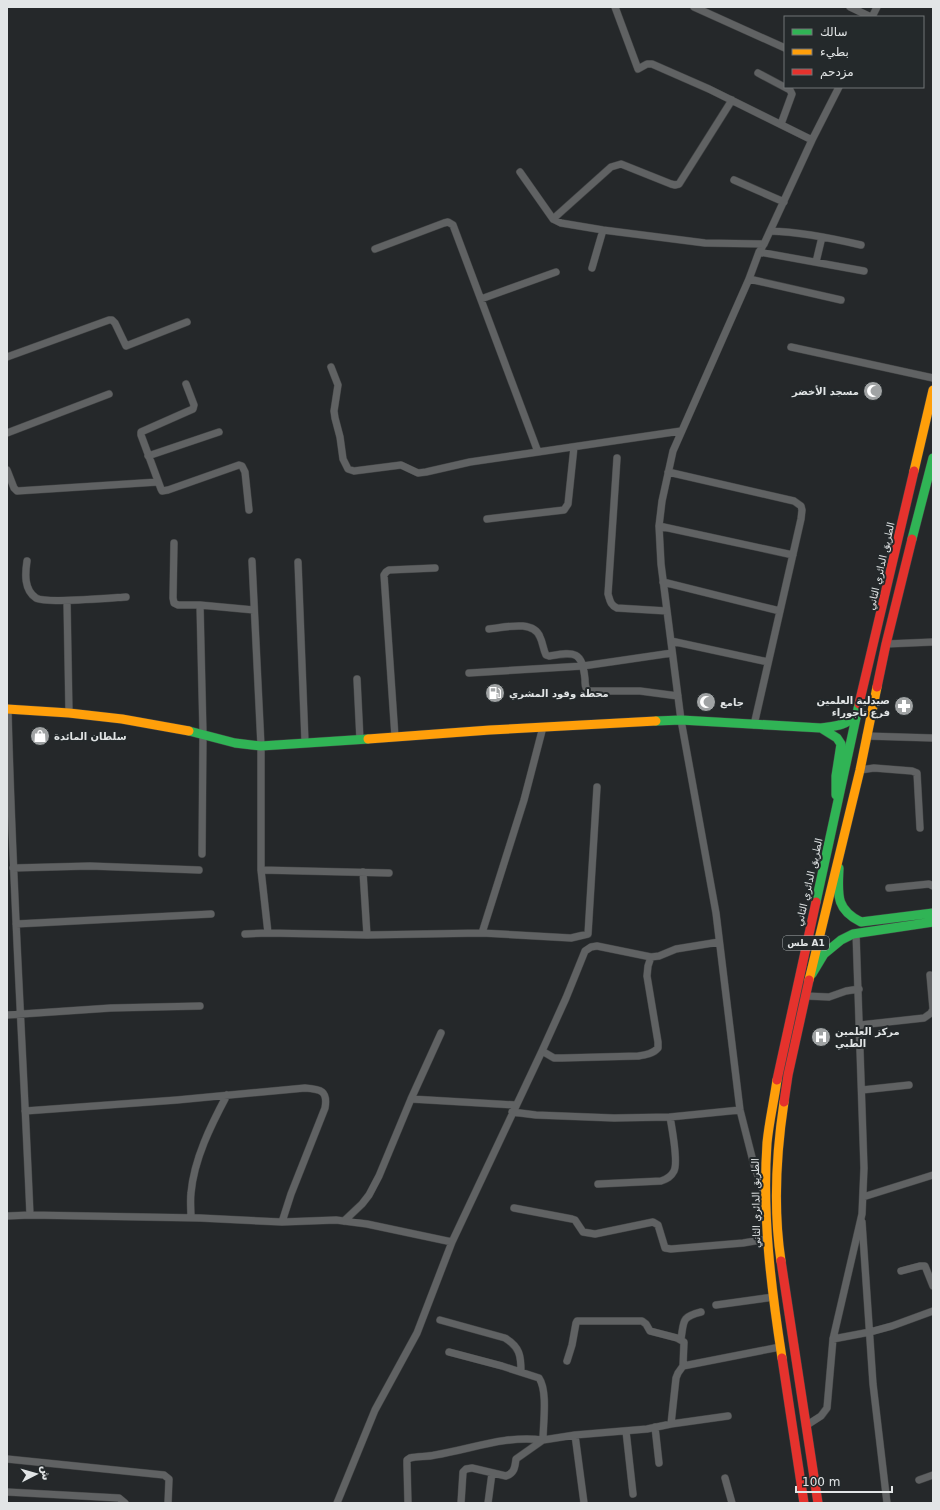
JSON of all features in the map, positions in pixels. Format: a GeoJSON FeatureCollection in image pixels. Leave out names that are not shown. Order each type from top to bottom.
{"type":"FeatureCollection","features":[{"type":"Feature","properties":{"kind":"main road","name":"الطريق الدائري الثاني"},"geometry":{"type":"LineString","coordinates":[[804,1503],[780,1347],[766,1239],[765,1196],[767,1142],[777,1082],[857,714],[933,390]]}},
{"type":"Feature","properties":{"kind":"main road"},"geometry":{"type":"LineString","coordinates":[[924,429],[931,437]]}},
{"type":"Feature","properties":{"kind":"main road","name":"الطريق الدائري الثاني"},"geometry":{"type":"LineString","coordinates":[[818,1503],[778,1240],[776,1191],[778,1141],[788,1075],[860,770],[886,644],[933,458]]}},
{"type":"Feature","properties":{"kind":"main road"},"geometry":{"type":"LineString","coordinates":[[915,467],[924,467],[930,471]]}},
{"type":"Feature","properties":{"kind":"main road"},"geometry":{"type":"LineString","coordinates":[[8,709],[69,713],[122,719],[203,734],[235,743],[261,746],[605,722],[681,720],[821,728],[842,726],[847,724],[857,714]]}},
{"type":"Feature","properties":{"kind":"main road"},"geometry":{"type":"LineString","coordinates":[[821,728],[837,738],[841,744],[836,783],[837,806]]}},
{"type":"Feature","properties":{"kind":"main road"},"geometry":{"type":"LineString","coordinates":[[840,850],[838,890],[845,912],[853,919],[861,922],[933,912]]}},
{"type":"Feature","properties":{"kind":"main road"},"geometry":{"type":"LineString","coordinates":[[811,978],[824,954],[841,940],[856,933],[933,922]]}},
{"type":"Feature","properties":{"kind":"street"},"geometry":{"type":"LineString","coordinates":[[615,7],[638,69],[647,64],[652,64],[732,100],[812,140]]}},
{"type":"Feature","properties":{"kind":"street"},"geometry":{"type":"LineString","coordinates":[[694,7],[784,48]]}},
{"type":"Feature","properties":{"kind":"street"},"geometry":{"type":"LineString","coordinates":[[850,7],[870,16]]}},
{"type":"Feature","properties":{"kind":"street"},"geometry":{"type":"LineString","coordinates":[[872,16],[877,7]]}},
{"type":"Feature","properties":{"kind":"street"},"geometry":{"type":"LineString","coordinates":[[758,73],[784,87]]}},
{"type":"Feature","properties":{"kind":"street"},"geometry":{"type":"LineString","coordinates":[[781,124],[792,94],[790,90],[786,88]]}},
{"type":"Feature","properties":{"kind":"street"},"geometry":{"type":"LineString","coordinates":[[765,1196],[754,1165],[740,1110],[716,913],[681,720],[663,582],[659,526],[668,472],[673,451],[681,431],[749,279],[759,252],[838,88]]}},
{"type":"Feature","properties":{"kind":"street"},"geometry":{"type":"LineString","coordinates":[[553,219],[611,167],[616,165],[621,164],[675,186],[679,184],[732,100]]}},
{"type":"Feature","properties":{"kind":"street"},"geometry":{"type":"LineString","coordinates":[[520,172],[553,219],[561,223],[705,243],[764,244]]}},
{"type":"Feature","properties":{"kind":"street"},"geometry":{"type":"LineString","coordinates":[[734,180],[784,202]]}},
{"type":"Feature","properties":{"kind":"street"},"geometry":{"type":"LineString","coordinates":[[375,249],[444,223],[451,223],[455,229],[538,452]]}},
{"type":"Feature","properties":{"kind":"street"},"geometry":{"type":"LineString","coordinates":[[592,268],[603,230]]}},
{"type":"Feature","properties":{"kind":"street"},"geometry":{"type":"LineString","coordinates":[[770,231],[822,237],[861,245]]}},
{"type":"Feature","properties":{"kind":"street"},"geometry":{"type":"LineString","coordinates":[[816,262],[822,237]]}},
{"type":"Feature","properties":{"kind":"street"},"geometry":{"type":"LineString","coordinates":[[759,252],[864,271]]}},
{"type":"Feature","properties":{"kind":"street"},"geometry":{"type":"LineString","coordinates":[[481,299],[556,272]]}},
{"type":"Feature","properties":{"kind":"street"},"geometry":{"type":"LineString","coordinates":[[749,279],[841,300]]}},
{"type":"Feature","properties":{"kind":"street"},"geometry":{"type":"LineString","coordinates":[[7,356],[109,320],[114,321],[126,346],[188,322]]}},
{"type":"Feature","properties":{"kind":"street"},"geometry":{"type":"LineString","coordinates":[[791,347],[933,378]]}},
{"type":"Feature","properties":{"kind":"street"},"geometry":{"type":"LineString","coordinates":[[331,367],[338,385],[334,411],[335,418],[344,459],[348,470],[354,471],[401,465],[418,473],[470,462],[681,431]]}},
{"type":"Feature","properties":{"kind":"street"},"geometry":{"type":"LineString","coordinates":[[186,384],[194,405],[193,409],[141,432],[148,456],[162,491],[239,465],[242,466],[245,472],[249,510]]}},
{"type":"Feature","properties":{"kind":"street"},"geometry":{"type":"LineString","coordinates":[[7,433],[108,394]]}},
{"type":"Feature","properties":{"kind":"street"},"geometry":{"type":"LineString","coordinates":[[148,456],[219,432]]}},
{"type":"Feature","properties":{"kind":"street"},"geometry":{"type":"LineString","coordinates":[[487,519],[564,510],[568,504],[574,447]]}},
{"type":"Feature","properties":{"kind":"street"},"geometry":{"type":"LineString","coordinates":[[617,458],[608,594],[610,602],[612,606],[617,608],[667,611]]}},
{"type":"Feature","properties":{"kind":"street"},"geometry":{"type":"LineString","coordinates":[[7,470],[14,488],[17,491],[158,482]]}},
{"type":"Feature","properties":{"kind":"street"},"geometry":{"type":"LineString","coordinates":[[668,472],[799,504],[801,506],[802,510],[793,555],[754,725]]}},
{"type":"Feature","properties":{"kind":"street"},"geometry":{"type":"LineString","coordinates":[[659,526],[793,555]]}},
{"type":"Feature","properties":{"kind":"street"},"geometry":{"type":"LineString","coordinates":[[174,543],[174,602],[178,605],[200,605],[254,610]]}},
{"type":"Feature","properties":{"kind":"street"},"geometry":{"type":"LineString","coordinates":[[27,561],[27,584],[32,594],[39,600],[67,601],[126,597]]}},
{"type":"Feature","properties":{"kind":"street"},"geometry":{"type":"LineString","coordinates":[[252,561],[261,746],[261,870],[268,933]]}},
{"type":"Feature","properties":{"kind":"street"},"geometry":{"type":"LineString","coordinates":[[298,562],[305,742]]}},
{"type":"Feature","properties":{"kind":"street"},"geometry":{"type":"LineString","coordinates":[[395,737],[384,575],[390,570],[435,568]]}},
{"type":"Feature","properties":{"kind":"street"},"geometry":{"type":"LineString","coordinates":[[663,582],[780,611]]}},
{"type":"Feature","properties":{"kind":"street"},"geometry":{"type":"LineString","coordinates":[[67,601],[69,713]]}},
{"type":"Feature","properties":{"kind":"street"},"geometry":{"type":"LineString","coordinates":[[200,605],[203,734],[202,854]]}},
{"type":"Feature","properties":{"kind":"street"},"geometry":{"type":"LineString","coordinates":[[489,629],[520,626],[532,628],[540,636],[546,655],[549,656],[570,653],[578,657],[583,666],[588,691],[640,691],[678,696]]}},
{"type":"Feature","properties":{"kind":"street"},"geometry":{"type":"LineString","coordinates":[[671,641],[768,662]]}},
{"type":"Feature","properties":{"kind":"street"},"geometry":{"type":"LineString","coordinates":[[886,644],[933,642]]}},
{"type":"Feature","properties":{"kind":"street"},"geometry":{"type":"LineString","coordinates":[[469,673],[583,666],[672,653]]}},
{"type":"Feature","properties":{"kind":"street"},"geometry":{"type":"LineString","coordinates":[[357,679],[360,740]]}},
{"type":"Feature","properties":{"kind":"street"},"geometry":{"type":"LineString","coordinates":[[8,709],[13,868],[30,1215]]}},
{"type":"Feature","properties":{"kind":"street"},"geometry":{"type":"LineString","coordinates":[[482,933],[524,800],[543,727]]}},
{"type":"Feature","properties":{"kind":"street"},"geometry":{"type":"LineString","coordinates":[[866,736],[933,738]]}},
{"type":"Feature","properties":{"kind":"street"},"geometry":{"type":"LineString","coordinates":[[860,770],[874,768],[917,773],[920,828]]}},
{"type":"Feature","properties":{"kind":"street"},"geometry":{"type":"LineString","coordinates":[[244,934],[367,935],[482,933],[571,938],[588,934],[597,787]]}},
{"type":"Feature","properties":{"kind":"street"},"geometry":{"type":"LineString","coordinates":[[13,868],[90,866],[199,870]]}},
{"type":"Feature","properties":{"kind":"street"},"geometry":{"type":"LineString","coordinates":[[261,870],[389,873]]}},
{"type":"Feature","properties":{"kind":"street"},"geometry":{"type":"LineString","coordinates":[[363,872],[367,935]]}},
{"type":"Feature","properties":{"kind":"street"},"geometry":{"type":"LineString","coordinates":[[889,888],[929,884],[933,886]]}},
{"type":"Feature","properties":{"kind":"street"},"geometry":{"type":"LineString","coordinates":[[7,903],[15,902]]}},
{"type":"Feature","properties":{"kind":"street"},"geometry":{"type":"LineString","coordinates":[[16,924],[211,914]]}},
{"type":"Feature","properties":{"kind":"street"},"geometry":{"type":"LineString","coordinates":[[856,933],[864,1168],[862,1214],[873,1384],[887,1503]]}},
{"type":"Feature","properties":{"kind":"street"},"geometry":{"type":"LineString","coordinates":[[338,1503],[375,1410],[417,1333],[452,1242],[542,1051],[585,951],[590,947],[598,946],[651,957],[676,949],[719,942]]}},
{"type":"Feature","properties":{"kind":"street"},"geometry":{"type":"LineString","coordinates":[[542,1051],[554,1058],[562,1058],[638,1056],[656,1051],[658,1048],[658,1042],[648,976],[648,966],[651,957]]}},
{"type":"Feature","properties":{"kind":"street"},"geometry":{"type":"LineString","coordinates":[[860,1025],[924,1018],[929,1015],[933,1009],[930,975]]}},
{"type":"Feature","properties":{"kind":"street"},"geometry":{"type":"LineString","coordinates":[[806,996],[829,997],[836,996],[846,991],[859,989]]}},
{"type":"Feature","properties":{"kind":"street"},"geometry":{"type":"LineString","coordinates":[[7,1015],[111,1008],[200,1006]]}},
{"type":"Feature","properties":{"kind":"street"},"geometry":{"type":"LineString","coordinates":[[344,1221],[369,1196],[441,1033]]}},
{"type":"Feature","properties":{"kind":"street"},"geometry":{"type":"LineString","coordinates":[[862,1090],[909,1085]]}},
{"type":"Feature","properties":{"kind":"street"},"geometry":{"type":"LineString","coordinates":[[26,1111],[316,1088],[322,1091],[325,1095],[325,1108],[291,1194],[282,1222]]}},
{"type":"Feature","properties":{"kind":"street"},"geometry":{"type":"LineString","coordinates":[[191,1218],[192,1188],[198,1160],[228,1095]]}},
{"type":"Feature","properties":{"kind":"street"},"geometry":{"type":"LineString","coordinates":[[411,1099],[607,1117],[670,1117],[740,1110]]}},
{"type":"Feature","properties":{"kind":"street"},"geometry":{"type":"LineString","coordinates":[[598,1184],[661,1181],[669,1178],[674,1170],[670,1117]]}},
{"type":"Feature","properties":{"kind":"street"},"geometry":{"type":"LineString","coordinates":[[863,1197],[933,1175]]}},
{"type":"Feature","properties":{"kind":"street"},"geometry":{"type":"LineString","coordinates":[[514,1208],[575,1220],[583,1232],[588,1234],[653,1222],[658,1225],[665,1248],[671,1249],[743,1243],[766,1239]]}},
{"type":"Feature","properties":{"kind":"street"},"geometry":{"type":"LineString","coordinates":[[807,1425],[821,1416],[827,1408],[833,1339],[862,1214]]}},
{"type":"Feature","properties":{"kind":"street"},"geometry":{"type":"LineString","coordinates":[[7,1216],[30,1215],[191,1218],[282,1222],[344,1221],[452,1242]]}},
{"type":"Feature","properties":{"kind":"street"},"geometry":{"type":"LineString","coordinates":[[901,1271],[925,1266],[933,1286]]}},
{"type":"Feature","properties":{"kind":"street"},"geometry":{"type":"LineString","coordinates":[[716,1305],[774,1297]]}},
{"type":"Feature","properties":{"kind":"street"},"geometry":{"type":"LineString","coordinates":[[833,1339],[892,1326],[933,1311]]}},
{"type":"Feature","properties":{"kind":"street"},"geometry":{"type":"LineString","coordinates":[[684,1366],[684,1342],[681,1339],[683,1324],[688,1316],[701,1312]]}},
{"type":"Feature","properties":{"kind":"street"},"geometry":{"type":"LineString","coordinates":[[440,1320],[511,1341],[516,1346],[519,1353],[521,1372]]}},
{"type":"Feature","properties":{"kind":"street"},"geometry":{"type":"LineString","coordinates":[[567,1361],[576,1323],[580,1320],[642,1321],[646,1324],[650,1331],[681,1339]]}},
{"type":"Feature","properties":{"kind":"street"},"geometry":{"type":"LineString","coordinates":[[671,1424],[676,1378],[684,1366],[780,1347]]}},
{"type":"Feature","properties":{"kind":"street"},"geometry":{"type":"LineString","coordinates":[[449,1352],[540,1378],[544,1394],[543,1440]]}},
{"type":"Feature","properties":{"kind":"street"},"geometry":{"type":"LineString","coordinates":[[408,1503],[407,1460],[410,1458],[433,1456],[506,1439],[528,1438],[543,1440],[575,1435],[655,1427],[728,1416]]}},
{"type":"Feature","properties":{"kind":"street"},"geometry":{"type":"LineString","coordinates":[[655,1427],[659,1463]]}},
{"type":"Feature","properties":{"kind":"street"},"geometry":{"type":"LineString","coordinates":[[626,1430],[633,1494]]}},
{"type":"Feature","properties":{"kind":"street"},"geometry":{"type":"LineString","coordinates":[[575,1435],[584,1503]]}},
{"type":"Feature","properties":{"kind":"street"},"geometry":{"type":"LineString","coordinates":[[460,1503],[463,1472],[466,1469],[472,1468],[506,1476],[514,1471],[516,1459],[543,1440]]}},
{"type":"Feature","properties":{"kind":"street"},"geometry":{"type":"LineString","coordinates":[[7,1459],[164,1475],[169,1479],[170,1484],[168,1503]]}},
{"type":"Feature","properties":{"kind":"street"},"geometry":{"type":"LineString","coordinates":[[488,1503],[492,1473]]}},
{"type":"Feature","properties":{"kind":"street"},"geometry":{"type":"LineString","coordinates":[[919,1480],[933,1475]]}},
{"type":"Feature","properties":{"kind":"street"},"geometry":{"type":"LineString","coordinates":[[725,1478],[732,1503]]}},
{"type":"Feature","properties":{"kind":"street"},"geometry":{"type":"LineString","coordinates":[[7,1492],[119,1498],[125,1503]]}},
{"type":"Feature","properties":{"kind":"traffic: fast"},"geometry":{"type":"LineString","coordinates":[[912,539],[933,458]]}},
{"type":"Feature","properties":{"kind":"traffic: fast"},"geometry":{"type":"LineString","coordinates":[[816,902],[859,704]]}},
{"type":"Feature","properties":{"kind":"traffic: fast"},"geometry":{"type":"LineString","coordinates":[[656,721],[681,720],[821,728],[845,723],[857,714]]}},
{"type":"Feature","properties":{"kind":"traffic: fast"},"geometry":{"type":"LineString","coordinates":[[821,728],[837,738],[841,744],[836,776],[836,795]]}},
{"type":"Feature","properties":{"kind":"traffic: fast"},"geometry":{"type":"LineString","coordinates":[[189,731],[235,743],[261,746],[368,739]]}},
{"type":"Feature","properties":{"kind":"traffic: fast"},"geometry":{"type":"LineString","coordinates":[[839,868],[838,886],[842,906],[846,912],[861,922],[933,913]]}},
{"type":"Feature","properties":{"kind":"traffic: fast"},"geometry":{"type":"LineString","coordinates":[[812,974],[824,954],[841,940],[853,934],[933,922]]}},
{"type":"Feature","properties":{"kind":"traffic: slow"},"geometry":{"type":"LineString","coordinates":[[914,471],[933,390]]}},
{"type":"Feature","properties":{"kind":"traffic: slow"},"geometry":{"type":"LineString","coordinates":[[809,980],[860,770],[877,687]]}},
{"type":"Feature","properties":{"kind":"traffic: slow"},"geometry":{"type":"LineString","coordinates":[[7,709],[69,713],[122,719],[189,731]]}},
{"type":"Feature","properties":{"kind":"traffic: slow"},"geometry":{"type":"LineString","coordinates":[[368,739],[490,730],[656,721]]}},
{"type":"Feature","properties":{"kind":"traffic: slow"},"geometry":{"type":"LineString","coordinates":[[777,1080],[767,1143],[766,1197],[768,1251],[782,1358]]}},
{"type":"Feature","properties":{"kind":"traffic: slow"},"geometry":{"type":"LineString","coordinates":[[781,1261],[777,1221],[776,1182],[784,1102]]}},
{"type":"Feature","properties":{"kind":"traffic: jam"},"geometry":{"type":"LineString","coordinates":[[859,704],[914,471]]}},
{"type":"Feature","properties":{"kind":"traffic: jam"},"geometry":{"type":"LineString","coordinates":[[877,687],[912,539]]}},
{"type":"Feature","properties":{"kind":"traffic: jam"},"geometry":{"type":"LineString","coordinates":[[777,1080],[816,902]]}},
{"type":"Feature","properties":{"kind":"traffic: jam"},"geometry":{"type":"LineString","coordinates":[[784,1102],[788,1075],[809,980]]}},
{"type":"Feature","properties":{"kind":"traffic: jam"},"geometry":{"type":"LineString","coordinates":[[781,1261],[818,1503]]}},
{"type":"Feature","properties":{"kind":"traffic: jam"},"geometry":{"type":"LineString","coordinates":[[782,1358],[804,1503]]}},
{"type":"Feature","properties":{"kind":"place","name":"مسجد الأخضر"},"geometry":{"type":"Point","coordinates":[873,391]}},
{"type":"Feature","properties":{"kind":"place","name":"محطة وقود المشري"},"geometry":{"type":"Point","coordinates":[495,693]}},
{"type":"Feature","properties":{"kind":"place","name":"جامع"},"geometry":{"type":"Point","coordinates":[706,702]}},
{"type":"Feature","properties":{"kind":"place","name":"صيدلية العلمين فرع تاجوراء"},"geometry":{"type":"Point","coordinates":[904,706]}},
{"type":"Feature","properties":{"kind":"place","name":"سلطان المائدة"},"geometry":{"type":"Point","coordinates":[40,736]}},
{"type":"Feature","properties":{"kind":"place","name":"مركز العلمين الطبي"},"geometry":{"type":"Point","coordinates":[821,1037]}}]}
